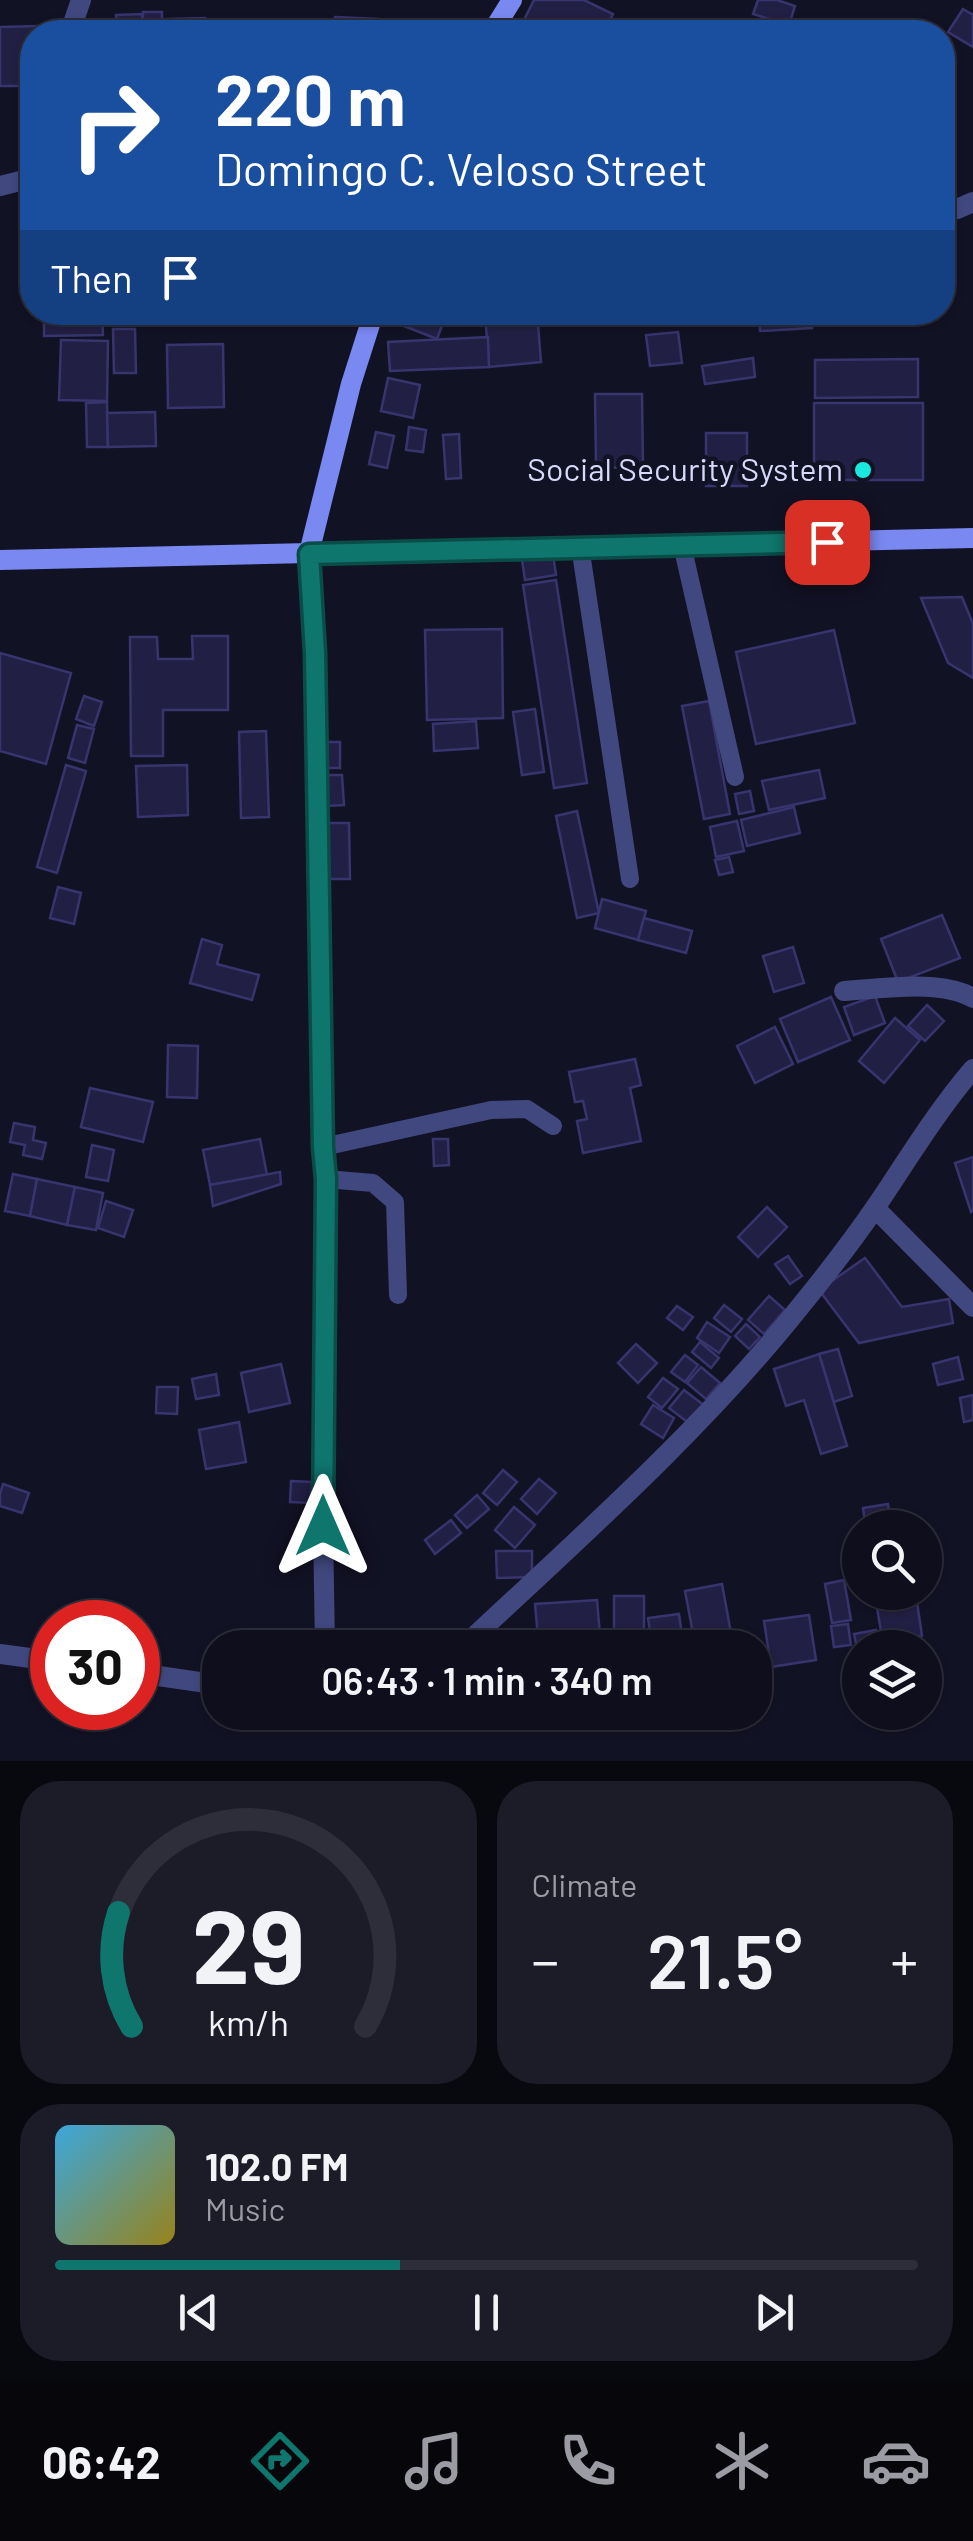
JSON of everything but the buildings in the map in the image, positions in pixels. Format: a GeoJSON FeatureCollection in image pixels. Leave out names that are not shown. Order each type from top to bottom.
{"type":"FeatureCollection","features":[{"type":"Feature","properties":{"kind":"main road"},"geometry":{"type":"LineString","coordinates":[[309,554],[351,384],[370,325]]}},
{"type":"Feature","properties":{"kind":"main road"},"geometry":{"type":"LineString","coordinates":[[0,560],[973,538]]}},
{"type":"Feature","properties":{"kind":"street"},"geometry":{"type":"LineString","coordinates":[[309,554],[315,653],[326,1179],[325,1630]]}},
{"type":"Feature","properties":{"kind":"street"},"geometry":{"type":"LineString","coordinates":[[844,991],[926,987],[973,998]]}},
{"type":"Feature","properties":{"kind":"street"},"geometry":{"type":"LineString","coordinates":[[481,1630],[705,1415],[798,1310],[875,1208],[947,1099],[973,1069]]}},
{"type":"Feature","properties":{"kind":"street"},"geometry":{"type":"LineString","coordinates":[[875,1208],[973,1307]]}},
{"type":"Feature","properties":{"kind":"street"},"geometry":{"type":"LineString","coordinates":[[0,1654],[30,1658]]}},
{"type":"Feature","properties":{"kind":"street"},"geometry":{"type":"LineString","coordinates":[[160,1677],[202,1683]]}},
{"type":"Feature","properties":{"kind":"lane"},"geometry":{"type":"LineString","coordinates":[[682,544],[735,777]]}},
{"type":"Feature","properties":{"kind":"lane"},"geometry":{"type":"LineString","coordinates":[[580,546],[630,879]]}},
{"type":"Feature","properties":{"kind":"lane"},"geometry":{"type":"LineString","coordinates":[[323,1147],[491,1110],[528,1109],[553,1126]]}},
{"type":"Feature","properties":{"kind":"lane"},"geometry":{"type":"LineString","coordinates":[[326,1179],[373,1184],[395,1202],[398,1295]]}},
{"type":"Feature","properties":{"kind":"place","name":"Social Security System"},"geometry":{"type":"Point","coordinates":[863,470]}},
{"type":"Feature","properties":{"kind":"route"},"geometry":{"type":"LineString","coordinates":[[323,1526],[326,1179],[315,653],[309,554],[827,542]]}}]}
